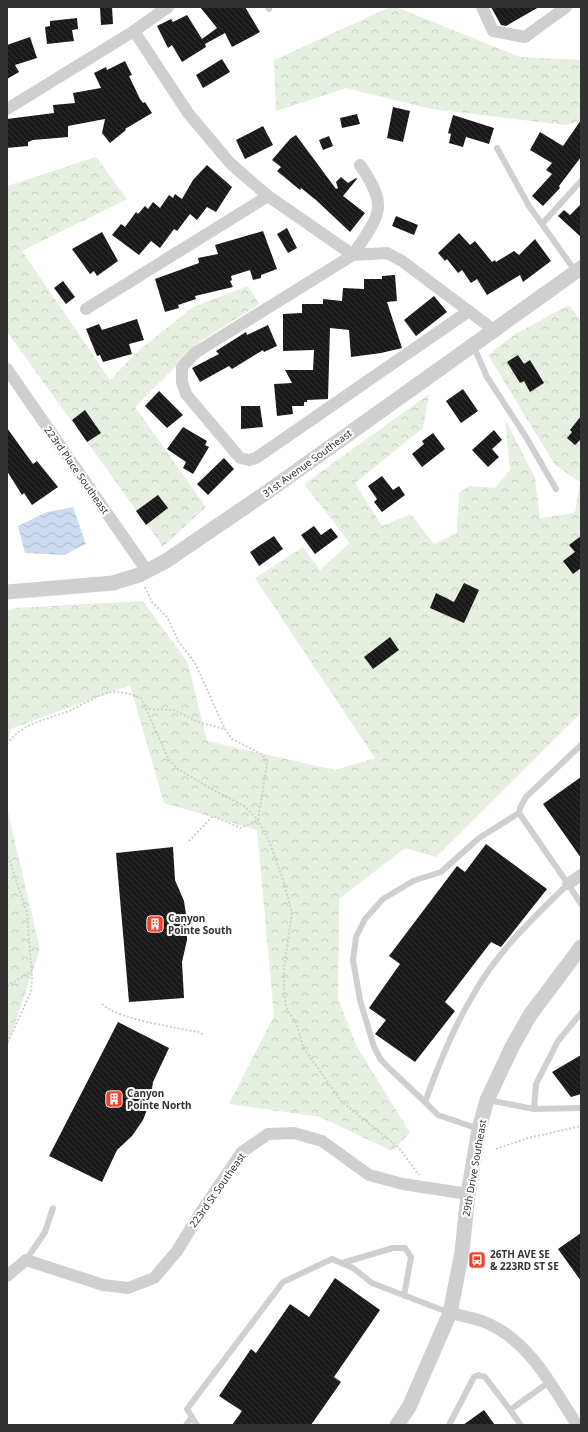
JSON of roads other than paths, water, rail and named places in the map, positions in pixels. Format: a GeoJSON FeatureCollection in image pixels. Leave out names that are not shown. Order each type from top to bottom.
{"type":"FeatureCollection","features":[{"type":"Feature","properties":{"kind":"street"},"geometry":{"type":"LineString","coordinates":[[7,109],[134,31],[168,7]]}},
{"type":"Feature","properties":{"kind":"street"},"geometry":{"type":"LineString","coordinates":[[482,7],[493,31],[525,37],[566,7]]}},
{"type":"Feature","properties":{"kind":"street"},"geometry":{"type":"LineString","coordinates":[[134,31],[188,113],[230,163],[268,196],[353,255],[387,254],[402,261],[494,330]]}},
{"type":"Feature","properties":{"kind":"street"},"geometry":{"type":"LineString","coordinates":[[360,165],[371,182],[378,197],[378,212],[353,255],[195,353],[182,367],[182,382],[186,394],[240,458],[249,460],[256,458],[469,310]]}},
{"type":"Feature","properties":{"kind":"street"},"geometry":{"type":"LineString","coordinates":[[86,309],[268,196]]}},
{"type":"Feature","properties":{"kind":"street","name":"31st Avenue Southeast"},"geometry":{"type":"LineString","coordinates":[[7,592],[113,583],[143,573],[196,542],[578,270]]}},
{"type":"Feature","properties":{"kind":"street","name":"223rd Place Southeast"},"geometry":{"type":"LineString","coordinates":[[7,370],[143,573]]}},
{"type":"Feature","properties":{"kind":"street"},"geometry":{"type":"LineString","coordinates":[[568,884],[581,875]]}},
{"type":"Feature","properties":{"kind":"street","name":"29th Drive Southeast"},"geometry":{"type":"LineString","coordinates":[[397,1425],[409,1407],[450,1313],[462,1252],[468,1194],[479,1129],[487,1100],[530,1015],[581,947]]}},
{"type":"Feature","properties":{"kind":"street","name":"223rd St Southeast"},"geometry":{"type":"LineString","coordinates":[[26,1260],[103,1285],[128,1288],[154,1278],[177,1252],[201,1212],[242,1152],[268,1134],[294,1133],[322,1141],[369,1176],[403,1184],[468,1194]]}},
{"type":"Feature","properties":{"kind":"street"},"geometry":{"type":"LineString","coordinates":[[7,1276],[26,1260]]}},
{"type":"Feature","properties":{"kind":"street"},"geometry":{"type":"LineString","coordinates":[[450,1313],[489,1324],[509,1336],[530,1354],[578,1425]]}},
{"type":"Feature","properties":{"kind":"lane"},"geometry":{"type":"LineString","coordinates":[[497,148],[529,206],[578,270]]}},
{"type":"Feature","properties":{"kind":"lane"},"geometry":{"type":"LineString","coordinates":[[542,224],[571,194],[581,181]]}},
{"type":"Feature","properties":{"kind":"lane"},"geometry":{"type":"LineString","coordinates":[[473,346],[487,377],[526,437],[556,489]]}},
{"type":"Feature","properties":{"kind":"lane"},"geometry":{"type":"LineString","coordinates":[[581,745],[526,797],[520,808],[519,814],[581,904]]}},
{"type":"Feature","properties":{"kind":"lane"},"geometry":{"type":"LineString","coordinates":[[479,1129],[438,1115],[381,1060],[374,1048],[360,1000],[353,960],[356,937],[365,919],[383,900],[413,881],[441,872],[479,838],[519,814]]}},
{"type":"Feature","properties":{"kind":"lane"},"geometry":{"type":"LineString","coordinates":[[424,1102],[444,1051],[472,996],[515,937],[534,916],[568,884]]}},
{"type":"Feature","properties":{"kind":"lane"},"geometry":{"type":"LineString","coordinates":[[534,1109],[536,1084],[558,1041],[581,1013]]}},
{"type":"Feature","properties":{"kind":"lane"},"geometry":{"type":"LineString","coordinates":[[487,1100],[534,1109],[581,1108]]}},
{"type":"Feature","properties":{"kind":"lane"},"geometry":{"type":"LineString","coordinates":[[26,1260],[45,1232],[53,1208]]}},
{"type":"Feature","properties":{"kind":"lane"},"geometry":{"type":"LineString","coordinates":[[342,1263],[393,1248],[405,1248],[411,1257],[404,1296]]}},
{"type":"Feature","properties":{"kind":"lane"},"geometry":{"type":"LineString","coordinates":[[197,1425],[187,1409],[283,1282],[332,1259],[353,1268],[372,1283],[450,1313]]}},
{"type":"Feature","properties":{"kind":"lane"},"geometry":{"type":"LineString","coordinates":[[449,1425],[474,1377],[479,1375],[485,1377],[520,1425]]}},
{"type":"Feature","properties":{"kind":"lane"},"geometry":{"type":"LineString","coordinates":[[510,1410],[549,1382]]}},
{"type":"Feature","properties":{"kind":"lane"},"geometry":{"type":"LineString","coordinates":[[186,1425],[192,1417]]}},
{"type":"Feature","properties":{"kind":"water"},"geometry":{"type":"Polygon","coordinates":[[[73,507],[86,544],[64,555],[25,553],[18,526],[47,512],[73,507]]]}},
{"type":"Feature","properties":{"kind":"place","name":"Canyon Pointe South"},"geometry":{"type":"Point","coordinates":[155,924]}},
{"type":"Feature","properties":{"kind":"place","name":"Canyon Pointe North"},"geometry":{"type":"Point","coordinates":[114,1099]}},
{"type":"Feature","properties":{"kind":"place","name":"26TH AVE SE & 223RD ST SE"},"geometry":{"type":"Point","coordinates":[477,1260]}}]}
